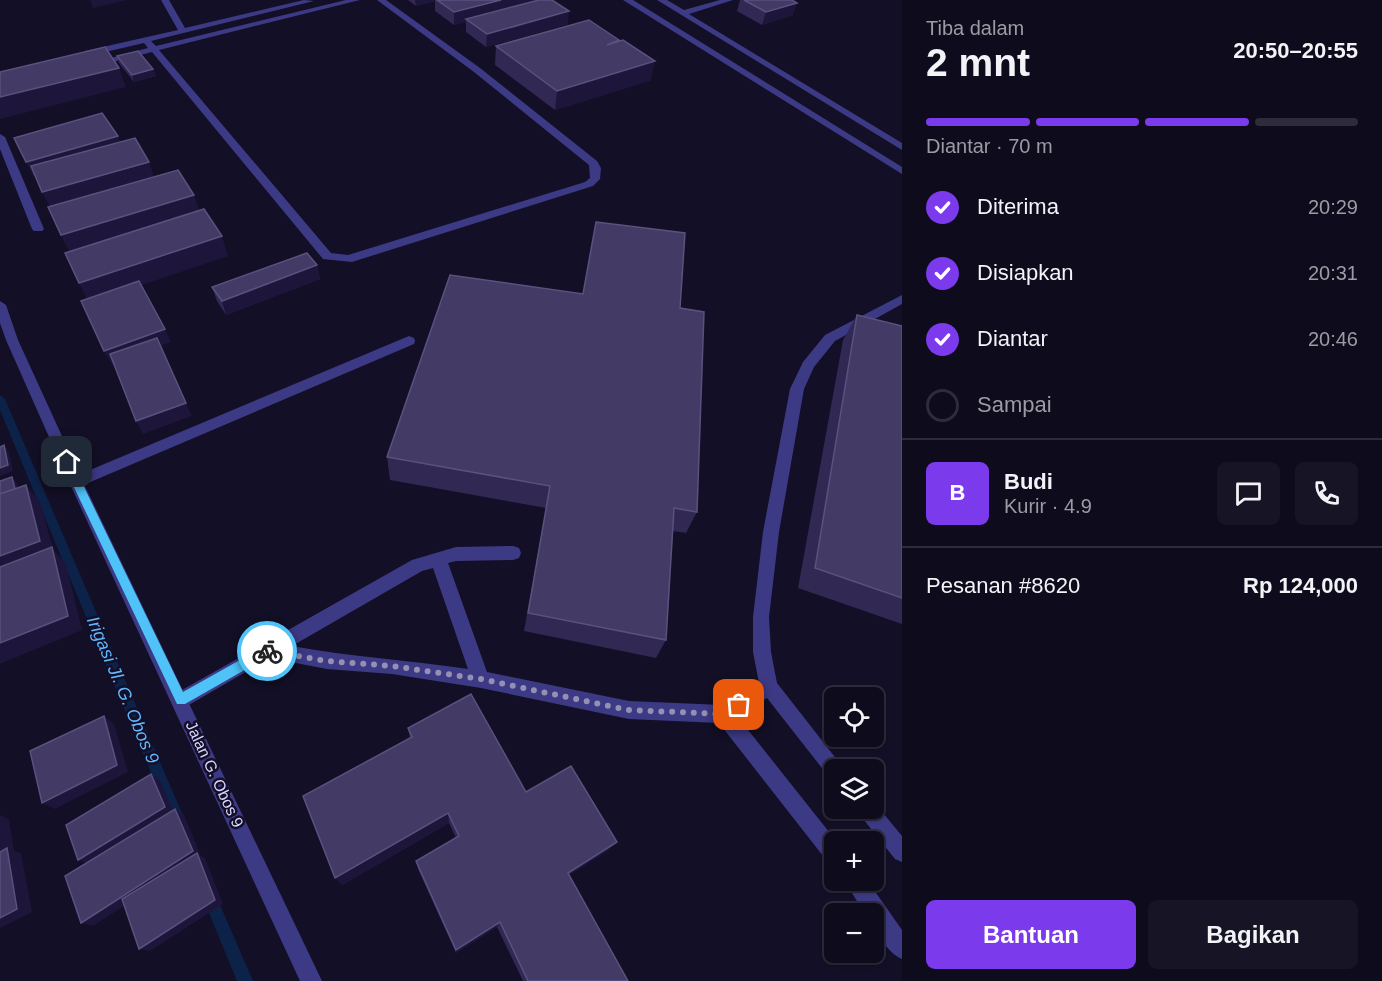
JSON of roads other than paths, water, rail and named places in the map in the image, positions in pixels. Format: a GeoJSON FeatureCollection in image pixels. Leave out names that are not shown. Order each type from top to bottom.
{"type":"FeatureCollection","features":[{"type":"Feature","properties":{"kind":"street"},"geometry":{"type":"LineString","coordinates":[[165,0],[182,30]]}},
{"type":"Feature","properties":{"kind":"street"},"geometry":{"type":"LineString","coordinates":[[82,54],[310,0]]}},
{"type":"Feature","properties":{"kind":"street"},"geometry":{"type":"LineString","coordinates":[[78,67],[356,0]]}},
{"type":"Feature","properties":{"kind":"street"},"geometry":{"type":"LineString","coordinates":[[146,40],[327,256],[339,259],[589,184],[595,179],[596,168],[593,163],[477,70],[381,0]]}},
{"type":"Feature","properties":{"kind":"street"},"geometry":{"type":"LineString","coordinates":[[627,0],[902,171]]}},
{"type":"Feature","properties":{"kind":"street"},"geometry":{"type":"LineString","coordinates":[[661,0],[902,147]]}},
{"type":"Feature","properties":{"kind":"street"},"geometry":{"type":"LineString","coordinates":[[683,13],[729,0]]}},
{"type":"Feature","properties":{"kind":"street"},"geometry":{"type":"LineString","coordinates":[[477,70],[488,67]]}},
{"type":"Feature","properties":{"kind":"street"},"geometry":{"type":"LineString","coordinates":[[0,137],[38,229]]}},
{"type":"Feature","properties":{"kind":"street"},"geometry":{"type":"LineString","coordinates":[[827,759],[769,687],[762,652],[761,617],[773,521],[797,389],[808,365],[830,338],[902,299]]}},
{"type":"Feature","properties":{"kind":"street","name":"Jalan G. Obos 9"},"geometry":{"type":"LineString","coordinates":[[0,307],[12,340],[76,482],[181,700],[311,981]]}},
{"type":"Feature","properties":{"kind":"street"},"geometry":{"type":"LineString","coordinates":[[76,482],[409,341]]}},
{"type":"Feature","properties":{"kind":"street"},"geometry":{"type":"LineString","coordinates":[[181,700],[399,575],[456,554],[513,553]]}},
{"type":"Feature","properties":{"kind":"street"},"geometry":{"type":"LineString","coordinates":[[438,559],[481,679]]}},
{"type":"Feature","properties":{"kind":"street"},"geometry":{"type":"LineString","coordinates":[[269,650],[327,661],[392,666],[481,679],[628,710],[724,714],[769,687]]}},
{"type":"Feature","properties":{"kind":"street"},"geometry":{"type":"LineString","coordinates":[[724,714],[824,841]]}},
{"type":"Feature","properties":{"kind":"street"},"geometry":{"type":"LineString","coordinates":[[876,819],[902,852]]}},
{"type":"Feature","properties":{"kind":"street"},"geometry":{"type":"LineString","coordinates":[[862,891],[902,948]]}},
{"type":"Feature","properties":{"kind":"waterway","name":"Irigasi Jl. G. Obos 9"},"geometry":{"type":"LineString","coordinates":[[0,399],[179,823]]}},
{"type":"Feature","properties":{"kind":"waterway","name":"Irigasi Jl. G. Obos 9"},"geometry":{"type":"LineString","coordinates":[[209,896],[245,981]]}}]}
